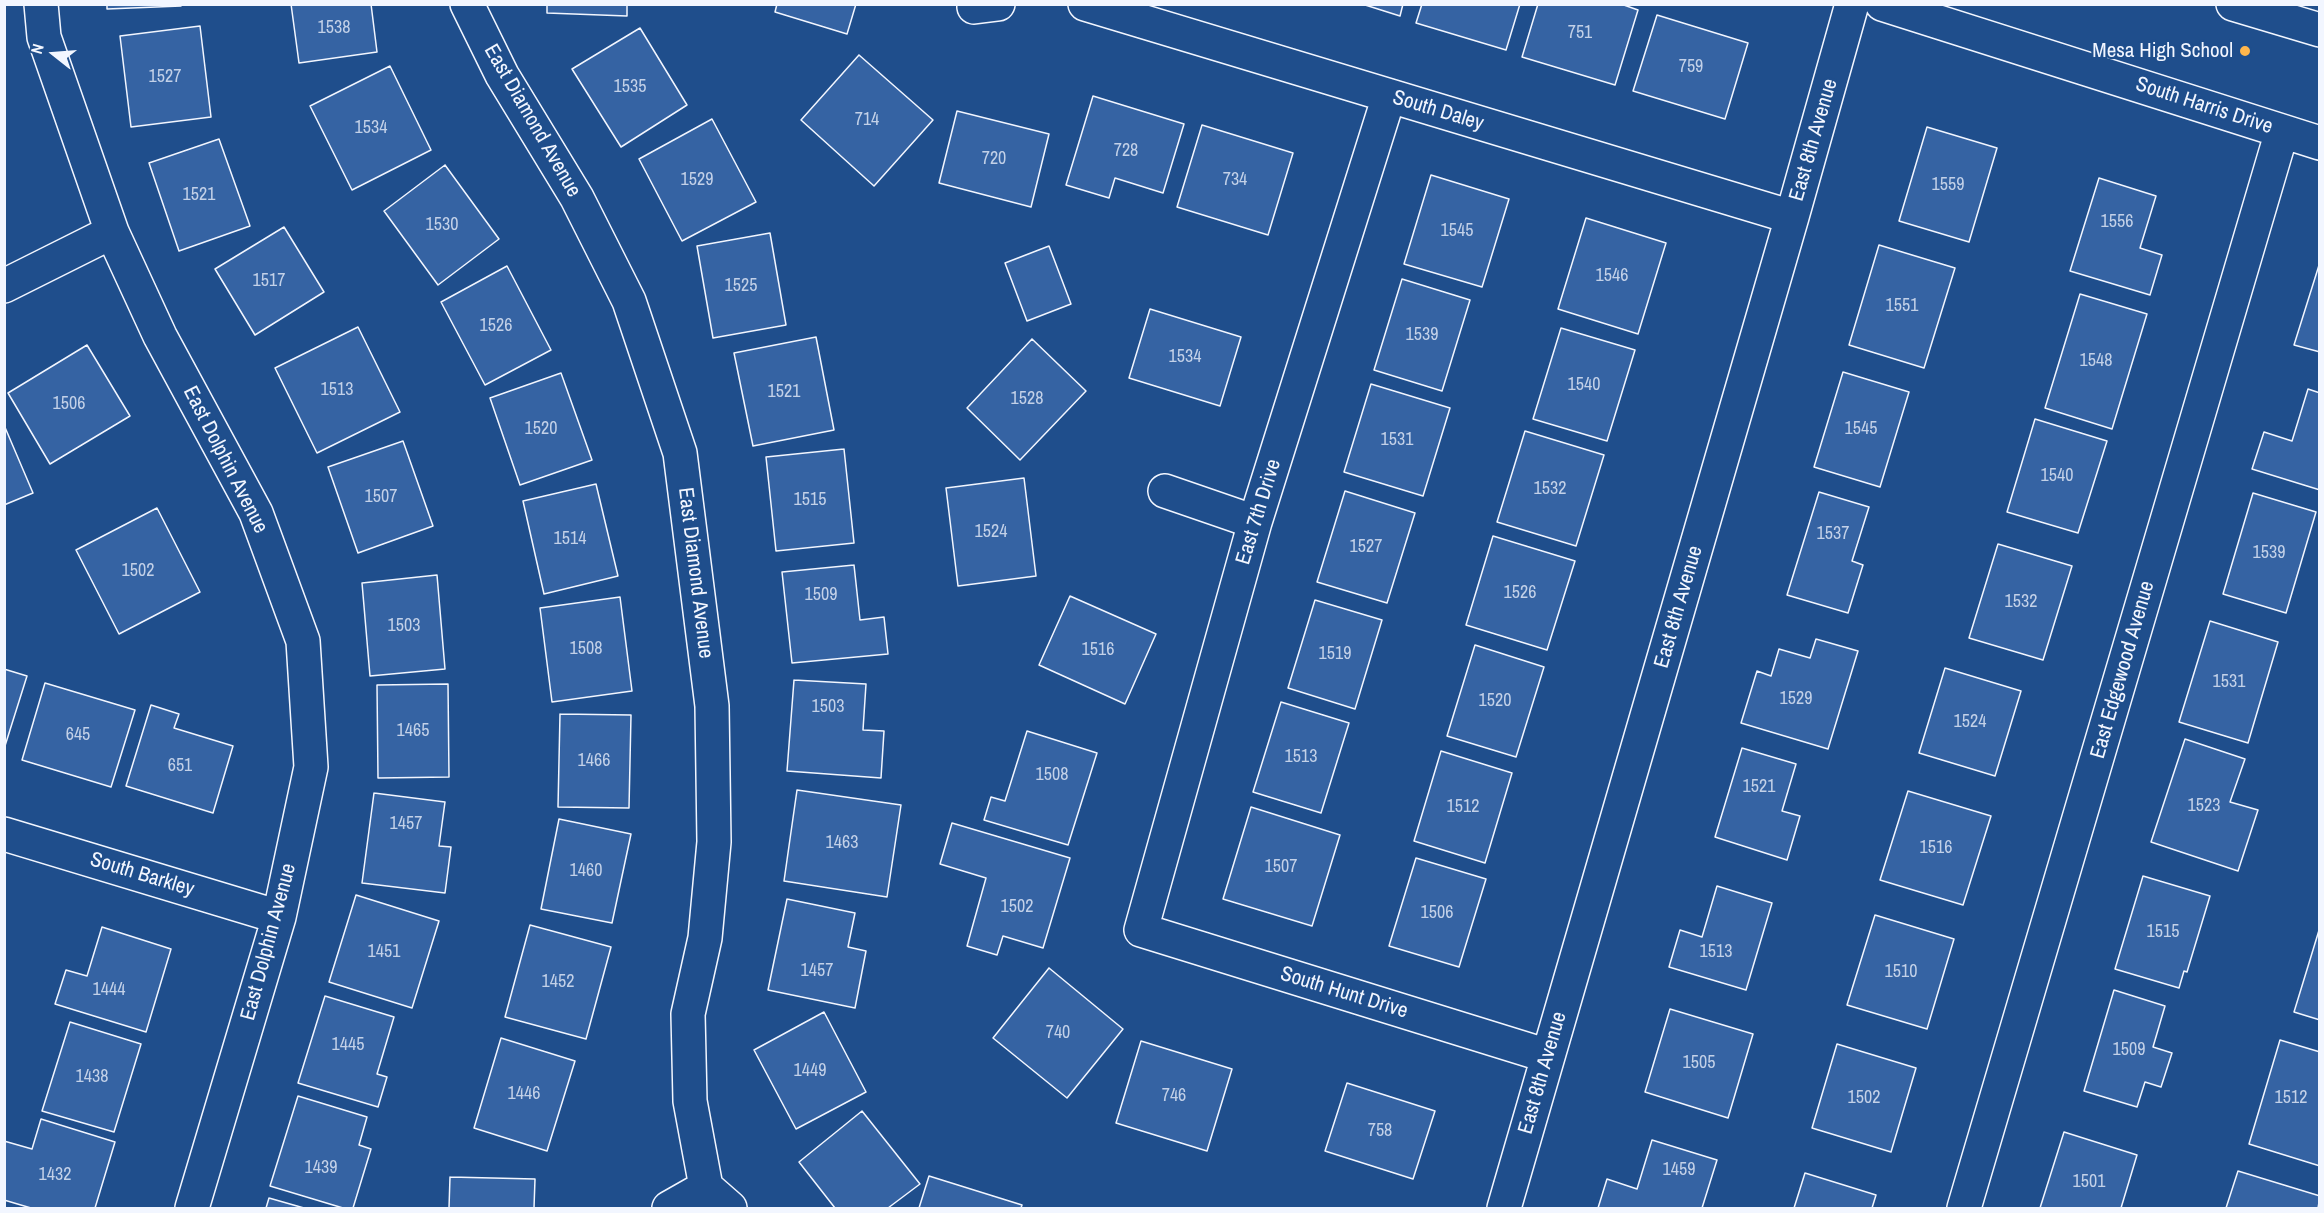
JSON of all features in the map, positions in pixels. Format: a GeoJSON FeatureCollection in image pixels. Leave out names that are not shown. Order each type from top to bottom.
{"type":"FeatureCollection","features":[{"type":"Feature","properties":{"kind":"street","name":"East Dolphin Avenue"},"geometry":{"type":"LineString","coordinates":[[41,4],[44,38],[111,232],[160,336],[256,513],[303,641],[311,767],[279,916],[192,1209]]}},
{"type":"Feature","properties":{"kind":"street","name":"East Diamond Avenue"},"geometry":{"type":"LineString","coordinates":[[467,4],[502,75],[577,198],[629,301],[680,453],[712,706],[714,842],[705,938],[688,1014],[690,1101],[718,1198]]}},
{"type":"Feature","properties":{"kind":"street","name":"South Daley"},"geometry":{"type":"LineString","coordinates":[[1085,4],[1792,217]]}},
{"type":"Feature","properties":{"kind":"street","name":"East 8th Avenue"},"geometry":{"type":"LineString","coordinates":[[1504,1209],[1852,4]]}},
{"type":"Feature","properties":{"kind":"street","name":"South Harris Drive"},"geometry":{"type":"LineString","coordinates":[[1882,4],[2319,143]]}},
{"type":"Feature","properties":{"kind":"street"},"geometry":{"type":"LineString","coordinates":[[2233,4],[2283,11],[2319,30]]}},
{"type":"Feature","properties":{"kind":"street","name":"East 7th Drive"},"geometry":{"type":"LineString","coordinates":[[1141,930],[1255,522],[1389,96]]}},
{"type":"Feature","properties":{"kind":"street","name":"East Edgewood Avenue"},"geometry":{"type":"LineString","coordinates":[[1964,1209],[2282,131]]}},
{"type":"Feature","properties":{"kind":"street"},"geometry":{"type":"LineString","coordinates":[[4,286],[111,232]]}},
{"type":"Feature","properties":{"kind":"street"},"geometry":{"type":"LineString","coordinates":[[1165,491],[1255,522]]}},
{"type":"Feature","properties":{"kind":"street","name":"South Barkley"},"geometry":{"type":"LineString","coordinates":[[4,834],[279,916]]}},
{"type":"Feature","properties":{"kind":"street","name":"South Hunt Drive"},"geometry":{"type":"LineString","coordinates":[[1141,930],[1548,1056]]}},
{"type":"Feature","properties":{"kind":"street"},"geometry":{"type":"LineString","coordinates":[[669,1209],[718,1198]]}},
{"type":"Feature","properties":{"kind":"building"},"geometry":{"type":"Polygon","coordinates":[[[107,4],[181,4],[181,6],[107,9],[107,4]]]}},
{"type":"Feature","properties":{"kind":"building"},"geometry":{"type":"Polygon","coordinates":[[[291,4],[371,4],[377,52],[299,63],[291,4]]]}},
{"type":"Feature","properties":{"kind":"building"},"geometry":{"type":"Polygon","coordinates":[[[547,4],[627,4],[627,16],[547,13],[547,4]]]}},
{"type":"Feature","properties":{"kind":"building"},"geometry":{"type":"Polygon","coordinates":[[[777,4],[856,4],[847,34],[775,12],[777,4]]]}},
{"type":"Feature","properties":{"kind":"building"},"geometry":{"type":"Polygon","coordinates":[[[1362,4],[1403,4],[1400,16],[1362,4]]]}},
{"type":"Feature","properties":{"kind":"building"},"geometry":{"type":"Polygon","coordinates":[[[1422,4],[1520,4],[1506,50],[1416,23],[1422,4]]]}},
{"type":"Feature","properties":{"kind":"building"},"geometry":{"type":"Polygon","coordinates":[[[1538,4],[1621,4],[1638,10],[1615,85],[1522,57],[1538,4]]]}},
{"type":"Feature","properties":{"kind":"building"},"geometry":{"type":"Polygon","coordinates":[[[1657,15],[1748,43],[1725,119],[1633,91],[1657,15]]]}},
{"type":"Feature","properties":{"kind":"building"},"geometry":{"type":"Polygon","coordinates":[[[200,26],[211,117],[131,127],[120,36],[200,26]]]}},
{"type":"Feature","properties":{"kind":"building"},"geometry":{"type":"Polygon","coordinates":[[[640,28],[687,105],[621,147],[572,69],[640,28]]]}},
{"type":"Feature","properties":{"kind":"building"},"geometry":{"type":"Polygon","coordinates":[[[859,55],[933,120],[874,186],[801,120],[859,55]]]}},
{"type":"Feature","properties":{"kind":"building"},"geometry":{"type":"Polygon","coordinates":[[[390,66],[431,150],[352,190],[310,106],[390,66]]]}},
{"type":"Feature","properties":{"kind":"building"},"geometry":{"type":"Polygon","coordinates":[[[1093,96],[1184,124],[1163,193],[1115,178],[1109,198],[1066,185],[1093,96]]]}},
{"type":"Feature","properties":{"kind":"building"},"geometry":{"type":"Polygon","coordinates":[[[957,111],[1049,134],[1031,207],[939,183],[957,111]]]}},
{"type":"Feature","properties":{"kind":"building"},"geometry":{"type":"Polygon","coordinates":[[[712,119],[756,202],[682,241],[639,159],[712,119]]]}},
{"type":"Feature","properties":{"kind":"building"},"geometry":{"type":"Polygon","coordinates":[[[1202,125],[1293,153],[1268,235],[1177,207],[1202,125]]]}},
{"type":"Feature","properties":{"kind":"building"},"geometry":{"type":"Polygon","coordinates":[[[1927,127],[1997,148],[1969,242],[1899,221],[1927,127]]]}},
{"type":"Feature","properties":{"kind":"building"},"geometry":{"type":"Polygon","coordinates":[[[219,139],[250,226],[179,251],[149,163],[219,139]]]}},
{"type":"Feature","properties":{"kind":"building"},"geometry":{"type":"Polygon","coordinates":[[[445,165],[499,239],[438,285],[384,211],[445,165]]]}},
{"type":"Feature","properties":{"kind":"building"},"geometry":{"type":"Polygon","coordinates":[[[1431,175],[1509,199],[1482,287],[1404,264],[1431,175]]]}},
{"type":"Feature","properties":{"kind":"building"},"geometry":{"type":"Polygon","coordinates":[[[2099,178],[2156,196],[2140,248],[2162,255],[2150,295],[2070,271],[2099,178]]]}},
{"type":"Feature","properties":{"kind":"building"},"geometry":{"type":"Polygon","coordinates":[[[1586,218],[1666,243],[1638,334],[1558,309],[1586,218]]]}},
{"type":"Feature","properties":{"kind":"building"},"geometry":{"type":"Polygon","coordinates":[[[284,227],[324,292],[255,335],[215,269],[284,227]]]}},
{"type":"Feature","properties":{"kind":"building"},"geometry":{"type":"Polygon","coordinates":[[[770,233],[786,325],[713,338],[697,246],[770,233]]]}},
{"type":"Feature","properties":{"kind":"building"},"geometry":{"type":"Polygon","coordinates":[[[1879,245],[1955,268],[1924,368],[1849,345],[1879,245]]]}},
{"type":"Feature","properties":{"kind":"building"},"geometry":{"type":"Polygon","coordinates":[[[1049,246],[1071,304],[1027,321],[1005,263],[1049,246]]]}},
{"type":"Feature","properties":{"kind":"building"},"geometry":{"type":"Polygon","coordinates":[[[2320,262],[2320,352],[2294,345],[2320,262]]]}},
{"type":"Feature","properties":{"kind":"building"},"geometry":{"type":"Polygon","coordinates":[[[507,266],[551,350],[485,385],[441,302],[507,266]]]}},
{"type":"Feature","properties":{"kind":"building"},"geometry":{"type":"Polygon","coordinates":[[[1402,279],[1470,300],[1442,391],[1374,370],[1402,279]]]}},
{"type":"Feature","properties":{"kind":"building"},"geometry":{"type":"Polygon","coordinates":[[[2080,294],[2147,314],[2112,429],[2045,408],[2080,294]]]}},
{"type":"Feature","properties":{"kind":"building"},"geometry":{"type":"Polygon","coordinates":[[[1150,309],[1241,337],[1220,406],[1129,378],[1150,309]]]}},
{"type":"Feature","properties":{"kind":"building"},"geometry":{"type":"Polygon","coordinates":[[[358,327],[400,412],[317,453],[275,368],[358,327]]]}},
{"type":"Feature","properties":{"kind":"building"},"geometry":{"type":"Polygon","coordinates":[[[1561,328],[1635,350],[1607,441],[1533,419],[1561,328]]]}},
{"type":"Feature","properties":{"kind":"building"},"geometry":{"type":"Polygon","coordinates":[[[816,337],[834,430],[753,446],[734,353],[816,337]]]}},
{"type":"Feature","properties":{"kind":"building"},"geometry":{"type":"Polygon","coordinates":[[[1032,339],[1086,391],[1020,460],[967,408],[1032,339]]]}},
{"type":"Feature","properties":{"kind":"building"},"geometry":{"type":"Polygon","coordinates":[[[87,345],[130,416],[50,464],[8,393],[87,345]]]}},
{"type":"Feature","properties":{"kind":"building"},"geometry":{"type":"Polygon","coordinates":[[[1843,372],[1909,392],[1880,487],[1814,467],[1843,372]]]}},
{"type":"Feature","properties":{"kind":"building"},"geometry":{"type":"Polygon","coordinates":[[[561,373],[592,460],[520,485],[490,398],[561,373]]]}},
{"type":"Feature","properties":{"kind":"building"},"geometry":{"type":"Polygon","coordinates":[[[1371,384],[1450,408],[1423,496],[1344,472],[1371,384]]]}},
{"type":"Feature","properties":{"kind":"building"},"geometry":{"type":"Polygon","coordinates":[[[2308,389],[2320,393],[2320,490],[2252,469],[2264,432],[2292,441],[2308,389]]]}},
{"type":"Feature","properties":{"kind":"building"},"geometry":{"type":"Polygon","coordinates":[[[2035,419],[2107,441],[2078,533],[2007,512],[2035,419]]]}},
{"type":"Feature","properties":{"kind":"building"},"geometry":{"type":"Polygon","coordinates":[[[4,425],[33,493],[4,505],[4,425]]]}},
{"type":"Feature","properties":{"kind":"building"},"geometry":{"type":"Polygon","coordinates":[[[1525,431],[1604,455],[1576,546],[1497,522],[1525,431]]]}},
{"type":"Feature","properties":{"kind":"building"},"geometry":{"type":"Polygon","coordinates":[[[403,441],[433,526],[358,553],[328,467],[403,441]]]}},
{"type":"Feature","properties":{"kind":"building"},"geometry":{"type":"Polygon","coordinates":[[[844,449],[854,543],[776,551],[766,457],[844,449]]]}},
{"type":"Feature","properties":{"kind":"building"},"geometry":{"type":"Polygon","coordinates":[[[1024,478],[1036,576],[958,586],[946,488],[1024,478]]]}},
{"type":"Feature","properties":{"kind":"building"},"geometry":{"type":"Polygon","coordinates":[[[596,484],[618,576],[544,594],[523,501],[596,484]]]}},
{"type":"Feature","properties":{"kind":"building"},"geometry":{"type":"Polygon","coordinates":[[[1345,491],[1415,513],[1387,603],[1317,582],[1345,491]]]}},
{"type":"Feature","properties":{"kind":"building"},"geometry":{"type":"Polygon","coordinates":[[[1819,492],[1869,507],[1852,561],[1863,565],[1848,613],[1787,595],[1819,492]]]}},
{"type":"Feature","properties":{"kind":"building"},"geometry":{"type":"Polygon","coordinates":[[[2253,493],[2316,512],[2286,613],[2223,594],[2253,493]]]}},
{"type":"Feature","properties":{"kind":"building"},"geometry":{"type":"Polygon","coordinates":[[[157,508],[200,592],[119,634],[76,550],[157,508]]]}},
{"type":"Feature","properties":{"kind":"building"},"geometry":{"type":"Polygon","coordinates":[[[1493,536],[1575,561],[1547,650],[1466,625],[1493,536]]]}},
{"type":"Feature","properties":{"kind":"building"},"geometry":{"type":"Polygon","coordinates":[[[1998,544],[2072,566],[2043,660],[1969,638],[1998,544]]]}},
{"type":"Feature","properties":{"kind":"building"},"geometry":{"type":"Polygon","coordinates":[[[854,565],[860,620],[884,617],[888,654],[792,663],[782,572],[854,565]]]}},
{"type":"Feature","properties":{"kind":"building"},"geometry":{"type":"Polygon","coordinates":[[[437,575],[445,669],[370,676],[362,583],[437,575]]]}},
{"type":"Feature","properties":{"kind":"building"},"geometry":{"type":"Polygon","coordinates":[[[1070,596],[1156,634],[1125,704],[1039,665],[1070,596]]]}},
{"type":"Feature","properties":{"kind":"building"},"geometry":{"type":"Polygon","coordinates":[[[620,597],[632,691],[552,702],[540,608],[620,597]]]}},
{"type":"Feature","properties":{"kind":"building"},"geometry":{"type":"Polygon","coordinates":[[[1315,600],[1382,620],[1355,709],[1288,688],[1315,600]]]}},
{"type":"Feature","properties":{"kind":"building"},"geometry":{"type":"Polygon","coordinates":[[[2210,621],[2278,642],[2248,743],[2179,722],[2210,621]]]}},
{"type":"Feature","properties":{"kind":"building"},"geometry":{"type":"Polygon","coordinates":[[[1816,639],[1858,651],[1828,749],[1741,723],[1757,671],[1771,676],[1779,649],[1810,658],[1816,639]]]}},
{"type":"Feature","properties":{"kind":"building"},"geometry":{"type":"Polygon","coordinates":[[[1475,645],[1544,667],[1516,757],[1447,736],[1475,645]]]}},
{"type":"Feature","properties":{"kind":"building"},"geometry":{"type":"Polygon","coordinates":[[[1945,668],[2021,691],[1995,776],[1919,753],[1945,668]]]}},
{"type":"Feature","properties":{"kind":"building"},"geometry":{"type":"Polygon","coordinates":[[[4,669],[27,676],[4,749],[4,669]]]}},
{"type":"Feature","properties":{"kind":"building"},"geometry":{"type":"Polygon","coordinates":[[[794,680],[866,684],[863,730],[884,731],[881,778],[787,771],[794,680]]]}},
{"type":"Feature","properties":{"kind":"building"},"geometry":{"type":"Polygon","coordinates":[[[45,683],[135,710],[111,787],[22,760],[45,683]]]}},
{"type":"Feature","properties":{"kind":"building"},"geometry":{"type":"Polygon","coordinates":[[[448,684],[449,777],[378,778],[377,685],[448,684]]]}},
{"type":"Feature","properties":{"kind":"building"},"geometry":{"type":"Polygon","coordinates":[[[1281,702],[1349,723],[1321,813],[1253,792],[1281,702]]]}},
{"type":"Feature","properties":{"kind":"building"},"geometry":{"type":"Polygon","coordinates":[[[151,705],[179,714],[174,728],[233,746],[213,813],[126,786],[151,705]]]}},
{"type":"Feature","properties":{"kind":"building"},"geometry":{"type":"Polygon","coordinates":[[[560,714],[631,715],[629,808],[558,807],[560,714]]]}},
{"type":"Feature","properties":{"kind":"building"},"geometry":{"type":"Polygon","coordinates":[[[1027,731],[1097,753],[1068,845],[984,820],[991,797],[1005,801],[1027,731]]]}},
{"type":"Feature","properties":{"kind":"building"},"geometry":{"type":"Polygon","coordinates":[[[2185,739],[2245,759],[2230,802],[2258,810],[2238,871],[2151,842],[2185,739]]]}},
{"type":"Feature","properties":{"kind":"building"},"geometry":{"type":"Polygon","coordinates":[[[1742,748],[1796,764],[1782,811],[1800,816],[1787,860],[1715,837],[1742,748]]]}},
{"type":"Feature","properties":{"kind":"building"},"geometry":{"type":"Polygon","coordinates":[[[1441,751],[1512,773],[1485,863],[1414,841],[1441,751]]]}},
{"type":"Feature","properties":{"kind":"building"},"geometry":{"type":"Polygon","coordinates":[[[797,790],[901,805],[887,897],[784,881],[797,790]]]}},
{"type":"Feature","properties":{"kind":"building"},"geometry":{"type":"Polygon","coordinates":[[[1908,791],[1991,816],[1963,905],[1880,880],[1908,791]]]}},
{"type":"Feature","properties":{"kind":"building"},"geometry":{"type":"Polygon","coordinates":[[[374,793],[445,802],[439,846],[451,847],[445,893],[362,883],[374,793]]]}},
{"type":"Feature","properties":{"kind":"building"},"geometry":{"type":"Polygon","coordinates":[[[1251,807],[1340,835],[1312,926],[1223,899],[1251,807]]]}},
{"type":"Feature","properties":{"kind":"building"},"geometry":{"type":"Polygon","coordinates":[[[559,819],[631,834],[612,923],[541,909],[559,819]]]}},
{"type":"Feature","properties":{"kind":"building"},"geometry":{"type":"Polygon","coordinates":[[[952,823],[1070,858],[1043,948],[1003,936],[997,955],[967,946],[986,878],[940,864],[952,823]]]}},
{"type":"Feature","properties":{"kind":"building"},"geometry":{"type":"Polygon","coordinates":[[[1416,858],[1486,879],[1459,967],[1389,946],[1416,858]]]}},
{"type":"Feature","properties":{"kind":"building"},"geometry":{"type":"Polygon","coordinates":[[[2143,876],[2210,896],[2187,972],[2184,971],[2179,988],[2115,969],[2143,876]]]}},
{"type":"Feature","properties":{"kind":"building"},"geometry":{"type":"Polygon","coordinates":[[[1717,886],[1772,903],[1746,990],[1669,967],[1680,930],[1702,937],[1717,886]]]}},
{"type":"Feature","properties":{"kind":"building"},"geometry":{"type":"Polygon","coordinates":[[[356,895],[439,921],[412,1008],[329,982],[356,895]]]}},
{"type":"Feature","properties":{"kind":"building"},"geometry":{"type":"Polygon","coordinates":[[[787,899],[855,913],[848,947],[866,951],[855,1008],[768,990],[787,899]]]}},
{"type":"Feature","properties":{"kind":"building"},"geometry":{"type":"Polygon","coordinates":[[[1875,915],[1954,939],[1927,1029],[1847,1005],[1875,915]]]}},
{"type":"Feature","properties":{"kind":"building"},"geometry":{"type":"Polygon","coordinates":[[[530,925],[611,947],[586,1039],[505,1017],[530,925]]]}},
{"type":"Feature","properties":{"kind":"building"},"geometry":{"type":"Polygon","coordinates":[[[102,927],[171,949],[146,1032],[55,1004],[66,970],[87,976],[102,927]]]}},
{"type":"Feature","properties":{"kind":"building"},"geometry":{"type":"Polygon","coordinates":[[[2320,927],[2320,1020],[2294,1012],[2320,927]]]}},
{"type":"Feature","properties":{"kind":"building"},"geometry":{"type":"Polygon","coordinates":[[[1049,968],[1123,1029],[1067,1098],[993,1038],[1049,968]]]}},
{"type":"Feature","properties":{"kind":"building"},"geometry":{"type":"Polygon","coordinates":[[[2114,990],[2165,1006],[2153,1047],[2172,1053],[2161,1087],[2145,1082],[2137,1107],[2084,1091],[2114,990]]]}},
{"type":"Feature","properties":{"kind":"building"},"geometry":{"type":"Polygon","coordinates":[[[325,996],[394,1017],[377,1074],[387,1077],[378,1107],[298,1083],[325,996]]]}},
{"type":"Feature","properties":{"kind":"building"},"geometry":{"type":"Polygon","coordinates":[[[1670,1009],[1753,1034],[1728,1118],[1645,1092],[1670,1009]]]}},
{"type":"Feature","properties":{"kind":"building"},"geometry":{"type":"Polygon","coordinates":[[[824,1012],[866,1092],[796,1129],[754,1050],[824,1012]]]}},
{"type":"Feature","properties":{"kind":"building"},"geometry":{"type":"Polygon","coordinates":[[[70,1022],[141,1044],[114,1132],[42,1111],[70,1022]]]}},
{"type":"Feature","properties":{"kind":"building"},"geometry":{"type":"Polygon","coordinates":[[[501,1038],[575,1061],[547,1151],[474,1128],[501,1038]]]}},
{"type":"Feature","properties":{"kind":"building"},"geometry":{"type":"Polygon","coordinates":[[[2280,1040],[2320,1052],[2320,1166],[2249,1144],[2280,1040]]]}},
{"type":"Feature","properties":{"kind":"building"},"geometry":{"type":"Polygon","coordinates":[[[1141,1041],[1232,1069],[1207,1151],[1116,1123],[1141,1041]]]}},
{"type":"Feature","properties":{"kind":"building"},"geometry":{"type":"Polygon","coordinates":[[[1837,1044],[1916,1068],[1891,1152],[1812,1128],[1837,1044]]]}},
{"type":"Feature","properties":{"kind":"building"},"geometry":{"type":"Polygon","coordinates":[[[1347,1083],[1435,1111],[1413,1179],[1325,1151],[1347,1083]]]}},
{"type":"Feature","properties":{"kind":"building"},"geometry":{"type":"Polygon","coordinates":[[[298,1096],[367,1117],[359,1145],[371,1149],[353,1208],[343,1208],[270,1186],[298,1096]]]}},
{"type":"Feature","properties":{"kind":"building"},"geometry":{"type":"Polygon","coordinates":[[[862,1111],[920,1184],[888,1208],[835,1208],[799,1162],[862,1111]]]}},
{"type":"Feature","properties":{"kind":"building"},"geometry":{"type":"Polygon","coordinates":[[[41,1119],[115,1142],[95,1208],[31,1208],[4,1200],[4,1141],[32,1149],[41,1119]]]}},
{"type":"Feature","properties":{"kind":"building"},"geometry":{"type":"Polygon","coordinates":[[[2064,1132],[2137,1155],[2121,1208],[2040,1208],[2064,1132]]]}},
{"type":"Feature","properties":{"kind":"building"},"geometry":{"type":"Polygon","coordinates":[[[1652,1140],[1717,1160],[1702,1208],[1598,1208],[1607,1179],[1637,1189],[1652,1140]]]}},
{"type":"Feature","properties":{"kind":"building"},"geometry":{"type":"Polygon","coordinates":[[[2238,1171],[2320,1196],[2318,1208],[2226,1208],[2238,1171]]]}},
{"type":"Feature","properties":{"kind":"building"},"geometry":{"type":"Polygon","coordinates":[[[1805,1173],[1876,1195],[1872,1208],[1794,1208],[1805,1173]]]}},
{"type":"Feature","properties":{"kind":"building"},"geometry":{"type":"Polygon","coordinates":[[[929,1176],[1022,1205],[1021,1208],[919,1208],[929,1176]]]}},
{"type":"Feature","properties":{"kind":"building"},"geometry":{"type":"Polygon","coordinates":[[[450,1177],[535,1179],[534,1208],[449,1208],[450,1177]]]}},
{"type":"Feature","properties":{"kind":"building"},"geometry":{"type":"Polygon","coordinates":[[[269,1198],[304,1208],[266,1208],[269,1198]]]}},
{"type":"Feature","properties":{"kind":"place","name":"Mesa High School"},"geometry":{"type":"Point","coordinates":[2245,51]}}]}
